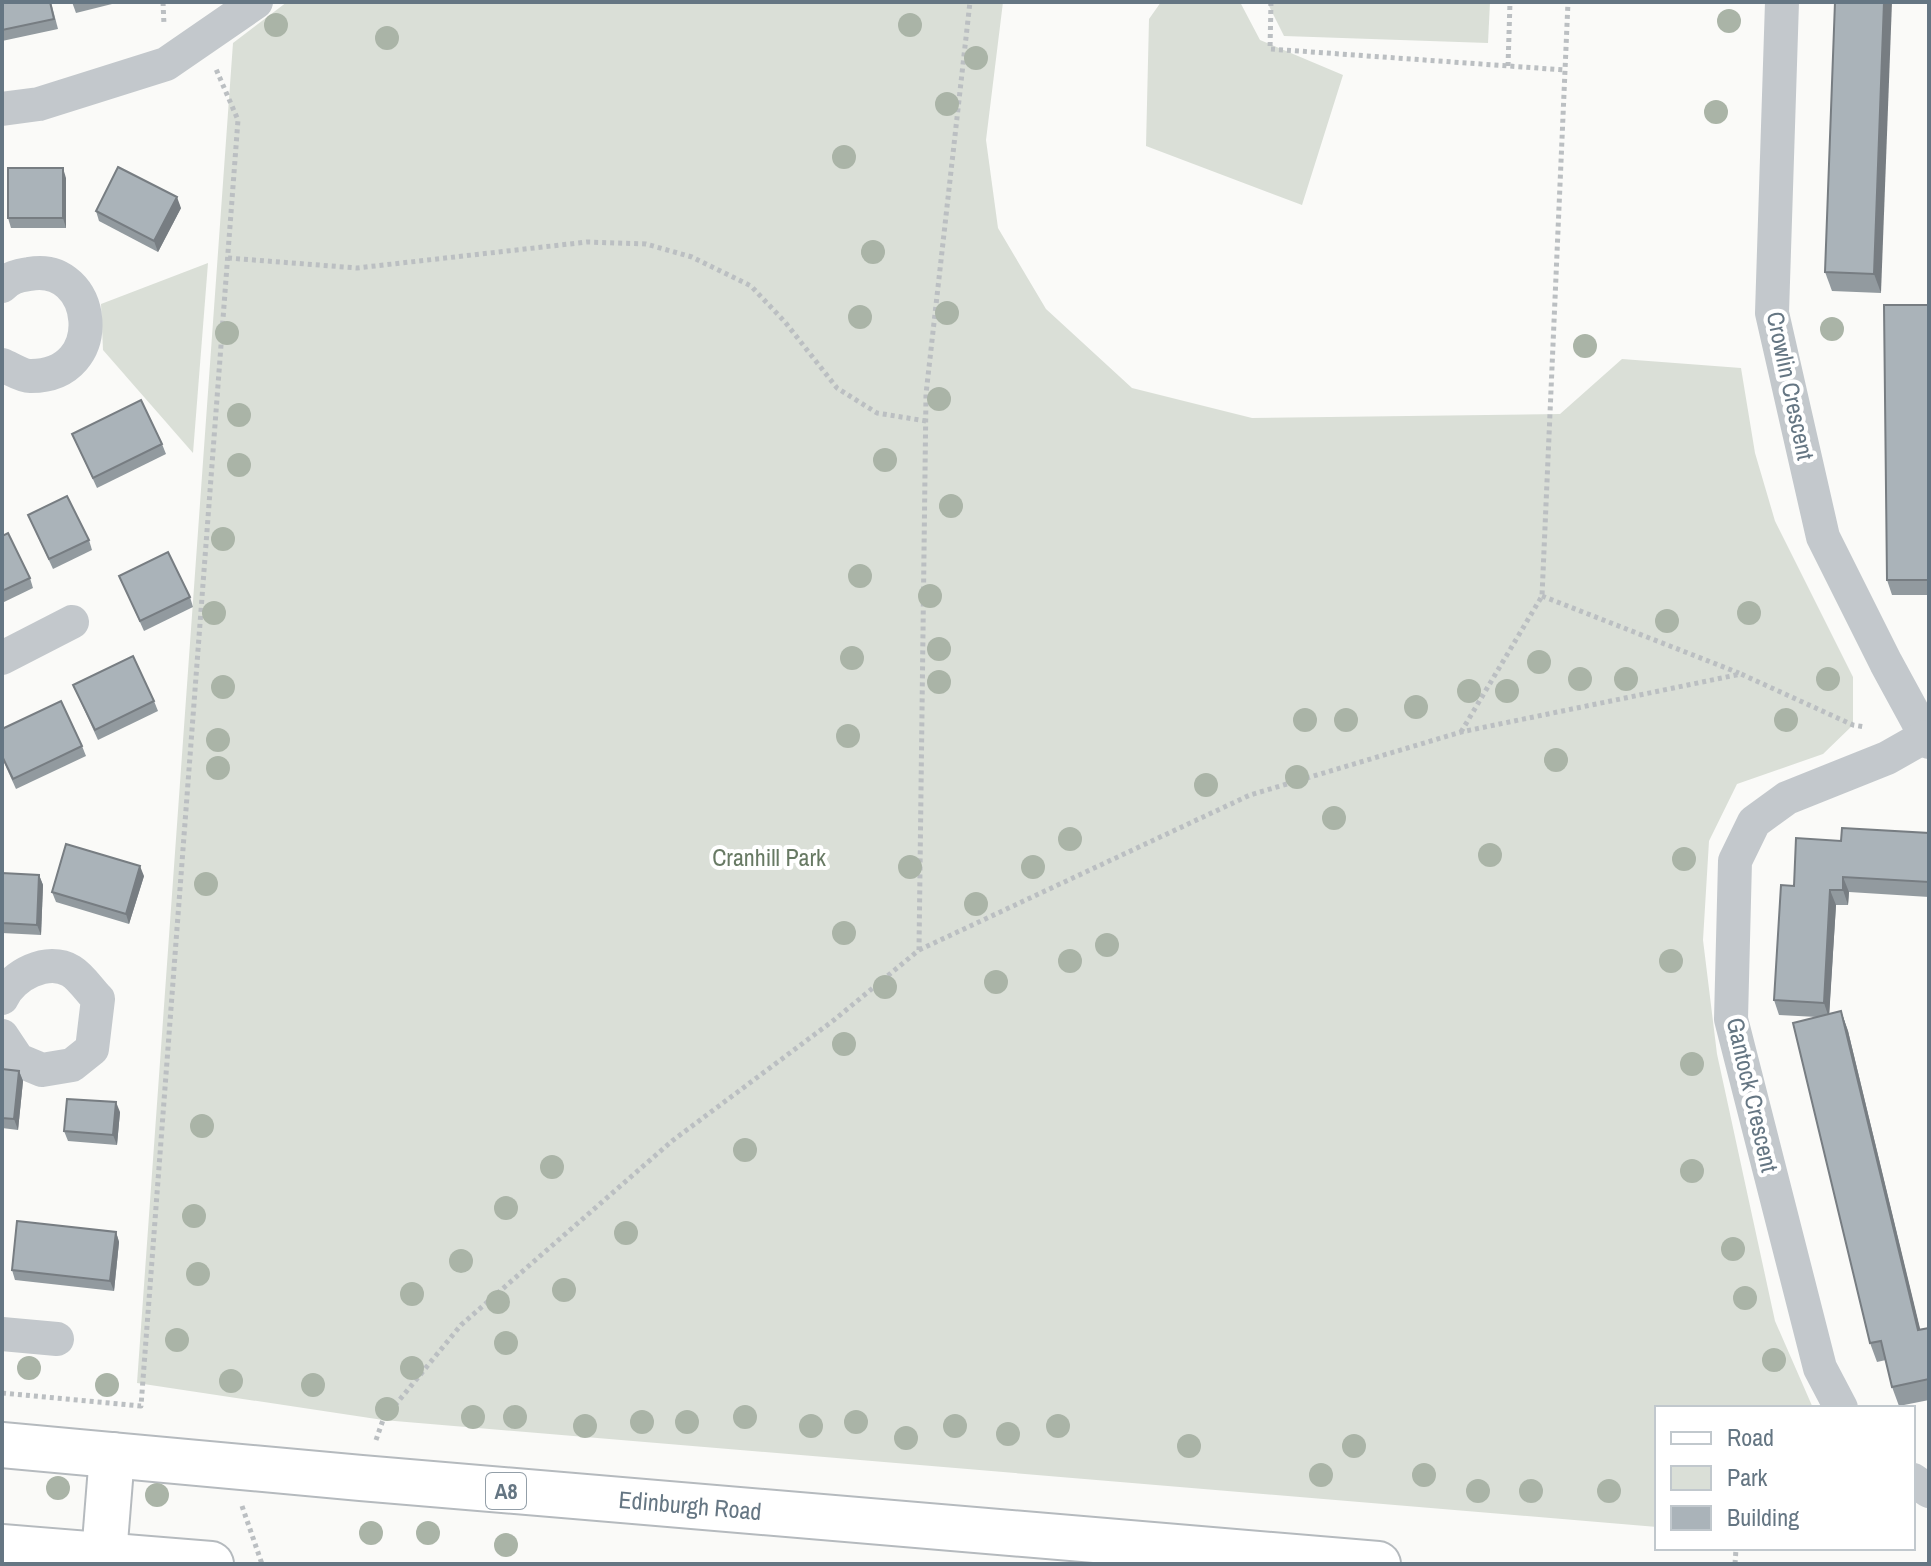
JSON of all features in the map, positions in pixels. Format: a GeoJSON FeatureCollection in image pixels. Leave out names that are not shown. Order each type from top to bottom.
{"type":"FeatureCollection","features":[{"type":"Feature","properties":{"kind":"main road","name":"Edinburgh Road"},"geometry":{"type":"LineString","coordinates":[[2,1445],[361,1478],[1008,1548],[1378,1564]]}},
{"type":"Feature","properties":{"kind":"main road"},"geometry":{"type":"LineString","coordinates":[[104,1555],[112,1455]]}},
{"type":"Feature","properties":{"kind":"main road"},"geometry":{"type":"LineString","coordinates":[[2,1547],[211,1564]]}},
{"type":"Feature","properties":{"kind":"street"},"geometry":{"type":"LineString","coordinates":[[2,109],[39,104],[166,64],[256,2]]}},
{"type":"Feature","properties":{"kind":"street","name":"Crowlin Crescent"},"geometry":{"type":"LineString","coordinates":[[1782,2],[1772,313],[1823,537],[1927,740]]}},
{"type":"Feature","properties":{"kind":"street"},"geometry":{"type":"LineString","coordinates":[[2,286],[10,278],[42,272],[72,286],[87,314],[83,347],[60,371],[28,377],[2,365]]}},
{"type":"Feature","properties":{"kind":"street"},"geometry":{"type":"LineString","coordinates":[[2,658],[72,622]]}},
{"type":"Feature","properties":{"kind":"street","name":"Gantock Crescent"},"geometry":{"type":"LineString","coordinates":[[1840,1406],[1820,1368],[1731,1019],[1735,861],[1754,822],[1787,798],[1927,740]]}},
{"type":"Feature","properties":{"kind":"street"},"geometry":{"type":"LineString","coordinates":[[2,998],[17,977],[45,966],[70,971],[98,999],[92,1049],[72,1065],[42,1070],[18,1060],[2,1036]]}},
{"type":"Feature","properties":{"kind":"street"},"geometry":{"type":"LineString","coordinates":[[2,1334],[57,1339]]}},
{"type":"Feature","properties":{"kind":"path"},"geometry":{"type":"LineString","coordinates":[[919,950],[929,363],[970,2]]}},
{"type":"Feature","properties":{"kind":"path"},"geometry":{"type":"LineString","coordinates":[[1271,2],[1270,49],[1565,70]]}},
{"type":"Feature","properties":{"kind":"path"},"geometry":{"type":"LineString","coordinates":[[1508,66],[1510,2]]}},
{"type":"Feature","properties":{"kind":"path"},"geometry":{"type":"LineString","coordinates":[[1461,732],[1542,596],[1568,2]]}},
{"type":"Feature","properties":{"kind":"path"},"geometry":{"type":"LineString","coordinates":[[2,1393],[141,1406],[238,120],[202,39]]}},
{"type":"Feature","properties":{"kind":"path"},"geometry":{"type":"LineString","coordinates":[[228,258],[357,268],[587,242],[646,244],[692,257],[751,286],[785,322],[837,388],[877,413],[926,421]]}},
{"type":"Feature","properties":{"kind":"path"},"geometry":{"type":"LineString","coordinates":[[1542,596],[1741,674],[1853,725],[1927,740]]}},
{"type":"Feature","properties":{"kind":"path"},"geometry":{"type":"LineString","coordinates":[[361,1478],[383,1420],[461,1325],[672,1141],[834,1020],[919,950],[1250,795],[1461,732],[1741,674]]}},
{"type":"Feature","properties":{"kind":"green space","name":"Cranhill Park"},"geometry":{"type":"Polygon","coordinates":[[[287,2],[1003,2],[986,140],[998,228],[1046,309],[1132,388],[1252,418],[1560,414],[1622,359],[1741,368],[1755,453],[1775,521],[1853,677],[1853,725],[1823,754],[1737,784],[1709,841],[1703,940],[1717,1054],[1775,1321],[1812,1406],[1655,1406],[1655,1527],[383,1420],[137,1383],[233,43],[287,2]]]}},
{"type":"Feature","properties":{"kind":"green space"},"geometry":{"type":"Polygon","coordinates":[[[1161,2],[1240,2],[1260,40],[1343,75],[1302,205],[1146,146],[1149,19],[1161,2]]]}},
{"type":"Feature","properties":{"kind":"green space"},"geometry":{"type":"Polygon","coordinates":[[[1267,2],[1490,2],[1488,43],[1284,36],[1267,2]]]}},
{"type":"Feature","properties":{"kind":"green space"},"geometry":{"type":"Polygon","coordinates":[[[208,263],[193,453],[103,350],[101,304],[208,263]]]}},
{"type":"Feature","properties":{"kind":"building"},"geometry":{"type":"Polygon","coordinates":[[[2,2],[50,2],[54,19],[2,30],[2,2]]]}},
{"type":"Feature","properties":{"kind":"building"},"geometry":{"type":"Polygon","coordinates":[[[1835,2],[1884,2],[1874,274],[1825,272],[1835,2]]]}},
{"type":"Feature","properties":{"kind":"building"},"geometry":{"type":"Polygon","coordinates":[[[118,167],[177,197],[154,241],[96,211],[118,167]]]}},
{"type":"Feature","properties":{"kind":"building"},"geometry":{"type":"Polygon","coordinates":[[[8,168],[63,168],[63,218],[8,218],[8,168]]]}},
{"type":"Feature","properties":{"kind":"building"},"geometry":{"type":"Polygon","coordinates":[[[1884,305],[1929,305],[1929,580],[1887,580],[1884,305]]]}},
{"type":"Feature","properties":{"kind":"building"},"geometry":{"type":"Polygon","coordinates":[[[141,400],[162,444],[93,478],[72,434],[141,400]]]}},
{"type":"Feature","properties":{"kind":"building"},"geometry":{"type":"Polygon","coordinates":[[[67,496],[89,540],[49,559],[28,515],[67,496]]]}},
{"type":"Feature","properties":{"kind":"building"},"geometry":{"type":"Polygon","coordinates":[[[8,533],[30,578],[2,591],[2,536],[8,533]]]}},
{"type":"Feature","properties":{"kind":"building"},"geometry":{"type":"Polygon","coordinates":[[[168,552],[190,597],[140,621],[119,576],[168,552]]]}},
{"type":"Feature","properties":{"kind":"building"},"geometry":{"type":"Polygon","coordinates":[[[133,656],[154,701],[95,730],[73,685],[133,656]]]}},
{"type":"Feature","properties":{"kind":"building"},"geometry":{"type":"Polygon","coordinates":[[[61,701],[82,746],[13,779],[2,756],[2,729],[61,701]]]}},
{"type":"Feature","properties":{"kind":"building"},"geometry":{"type":"Polygon","coordinates":[[[1842,828],[1929,833],[1929,882],[1843,877],[1843,890],[1830,890],[1824,1003],[1774,1000],[1781,885],[1794,886],[1796,838],[1841,841],[1842,828]]]}},
{"type":"Feature","properties":{"kind":"building"},"geometry":{"type":"Polygon","coordinates":[[[66,844],[140,866],[126,914],[52,892],[66,844]]]}},
{"type":"Feature","properties":{"kind":"building"},"geometry":{"type":"Polygon","coordinates":[[[2,873],[39,875],[37,925],[2,923],[2,873]]]}},
{"type":"Feature","properties":{"kind":"building"},"geometry":{"type":"Polygon","coordinates":[[[1841,1011],[1918,1330],[1929,1328],[1929,1379],[1892,1387],[1881,1341],[1870,1343],[1793,1023],[1841,1011]]]}},
{"type":"Feature","properties":{"kind":"building"},"geometry":{"type":"Polygon","coordinates":[[[2,1069],[19,1071],[14,1119],[2,1118],[2,1069]]]}},
{"type":"Feature","properties":{"kind":"building"},"geometry":{"type":"Polygon","coordinates":[[[67,1099],[116,1102],[113,1135],[64,1131],[67,1099]]]}},
{"type":"Feature","properties":{"kind":"building"},"geometry":{"type":"Polygon","coordinates":[[[17,1221],[116,1232],[110,1281],[12,1270],[17,1221]]]}}]}
